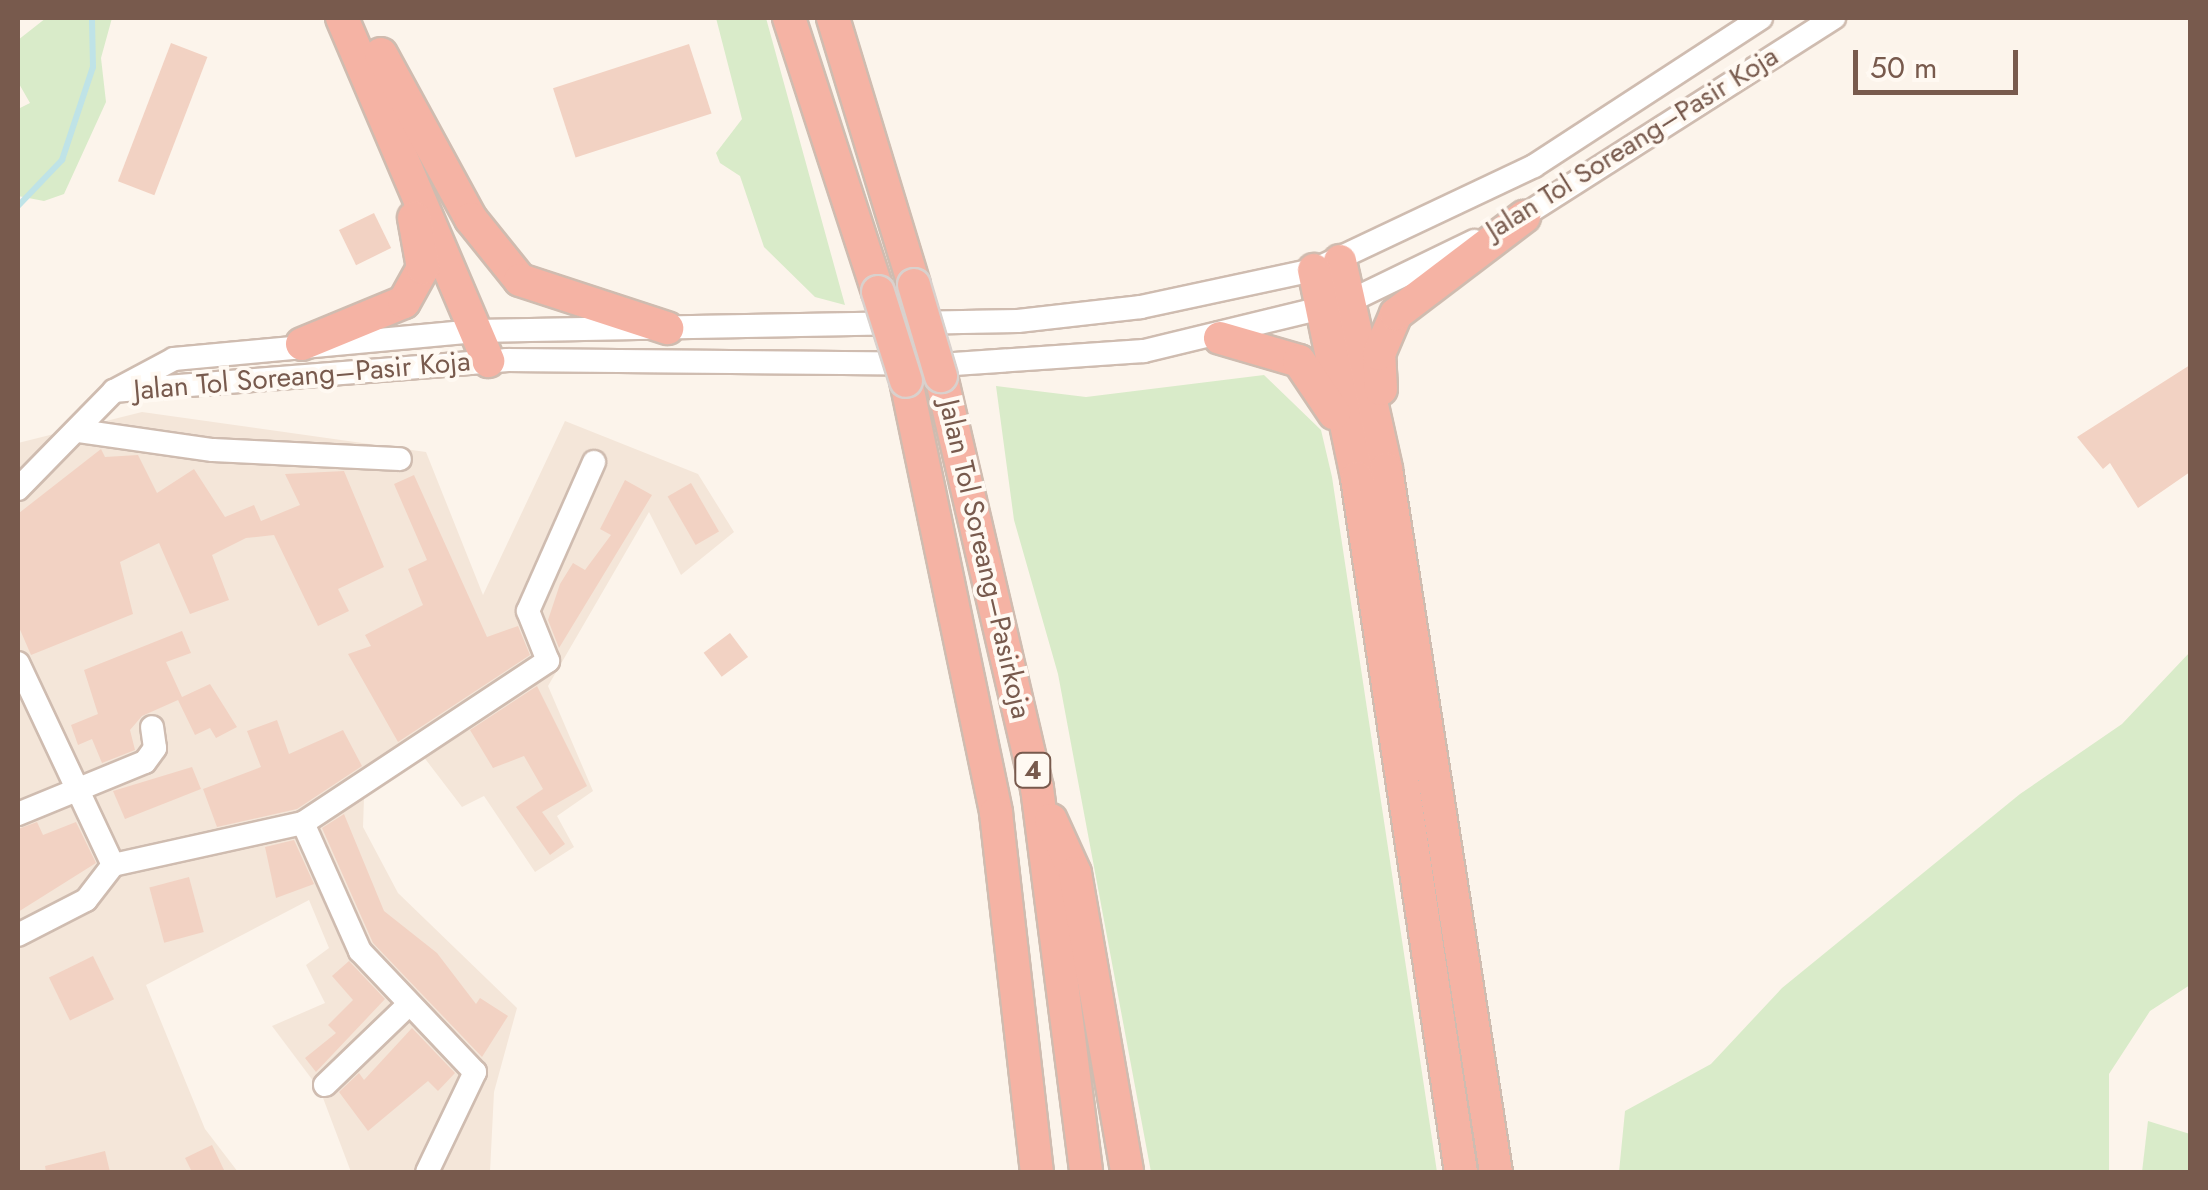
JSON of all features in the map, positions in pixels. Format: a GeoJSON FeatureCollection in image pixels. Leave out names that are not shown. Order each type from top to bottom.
{"type":"FeatureCollection","features":[{"type":"Feature","properties":{"kind":"highway"},"geometry":{"type":"LineString","coordinates":[[342,18],[491,346]]}},
{"type":"Feature","properties":{"kind":"highway"},"geometry":{"type":"LineString","coordinates":[[366,18],[491,346]]}},
{"type":"Feature","properties":{"kind":"highway","name":"Jalan Tol Soreang–Pasirkoja"},"geometry":{"type":"LineString","coordinates":[[789,18],[906,381],[996,812],[1038,1172]]}},
{"type":"Feature","properties":{"kind":"highway","name":"Jalan Tol Soreang–Pasirkoja"},"geometry":{"type":"LineString","coordinates":[[833,18],[941,376],[1037,788],[1086,1172]]}},
{"type":"Feature","properties":{"kind":"highway"},"geometry":{"type":"LineString","coordinates":[[381,54],[471,220],[520,280],[667,328]]}},
{"type":"Feature","properties":{"kind":"highway"},"geometry":{"type":"LineString","coordinates":[[302,344],[386,314],[415,287],[422,246],[392,132]]}},
{"type":"Feature","properties":{"kind":"highway"},"geometry":{"type":"LineString","coordinates":[[1462,1172],[1372,474],[1379,354],[1396,314],[1524,217]]}},
{"type":"Feature","properties":{"kind":"highway"},"geometry":{"type":"LineString","coordinates":[[1327,265],[1372,474],[1496,1172]]}},
{"type":"Feature","properties":{"kind":"highway"},"geometry":{"type":"LineString","coordinates":[[1220,338],[1311,370],[1372,474]]}},
{"type":"Feature","properties":{"kind":"highway"},"geometry":{"type":"LineString","coordinates":[[1037,788],[1075,874],[1127,1172]]}},
{"type":"Feature","properties":{"kind":"street","name":"Jalan Tol Soreang–Pasir Koja"},"geometry":{"type":"LineString","coordinates":[[114,391],[667,328],[1018,320],[1141,307],[1327,265],[1534,166],[1761,18]]}},
{"type":"Feature","properties":{"kind":"street","name":"Jalan Tol Soreang–Pasir Koja"},"geometry":{"type":"LineString","coordinates":[[114,391],[174,359],[302,344],[491,346],[970,364],[1220,338],[1336,305],[1524,217],[1834,18]]}},
{"type":"Feature","properties":{"kind":"street"},"geometry":{"type":"LineString","coordinates":[[18,490],[114,391]]}},
{"type":"Feature","properties":{"kind":"street"},"geometry":{"type":"LineString","coordinates":[[78,431],[213,450],[400,459]]}},
{"type":"Feature","properties":{"kind":"street"},"geometry":{"type":"LineString","coordinates":[[18,935],[86,900],[114,865],[302,822],[548,661],[528,611],[594,462]]}},
{"type":"Feature","properties":{"kind":"street"},"geometry":{"type":"LineString","coordinates":[[18,663],[80,781],[114,865]]}},
{"type":"Feature","properties":{"kind":"street"},"geometry":{"type":"LineString","coordinates":[[18,814],[80,781],[144,762],[155,748],[152,727]]}},
{"type":"Feature","properties":{"kind":"street"},"geometry":{"type":"LineString","coordinates":[[302,822],[360,950],[406,1007],[474,1072],[426,1172]]}},
{"type":"Feature","properties":{"kind":"street"},"geometry":{"type":"LineString","coordinates":[[325,1084],[406,1007]]}},
{"type":"Feature","properties":{"kind":"shaded area"},"geometry":{"type":"Polygon","coordinates":[[[142,412],[426,452],[483,595],[565,421],[698,474],[734,532],[681,575],[649,512],[548,686],[593,791],[557,816],[574,847],[535,872],[484,796],[462,807],[423,756],[364,798],[363,827],[398,893],[517,1008],[494,1092],[490,1172],[351,1172],[320,1090],[272,1026],[325,1003],[306,965],[329,948],[309,900],[146,985],[205,1129],[238,1172],[18,1172],[18,443],[142,412]]]}},
{"type":"Feature","properties":{"kind":"green space"},"geometry":{"type":"Polygon","coordinates":[[[46,18],[112,18],[101,58],[106,102],[64,194],[44,201],[18,196],[18,109],[30,103],[18,82],[18,40],[46,18]]]}},
{"type":"Feature","properties":{"kind":"green space"},"geometry":{"type":"Polygon","coordinates":[[[716,18],[766,18],[845,305],[815,297],[764,247],[740,176],[720,163],[716,153],[742,119],[716,18]]]}},
{"type":"Feature","properties":{"kind":"green space"},"geometry":{"type":"Polygon","coordinates":[[[1264,375],[1321,430],[1332,477],[1437,1172],[1151,1172],[1058,674],[1014,520],[996,386],[1086,397],[1264,375]]]}},
{"type":"Feature","properties":{"kind":"green space"},"geometry":{"type":"Polygon","coordinates":[[[2190,652],[2190,985],[2150,1011],[2109,1074],[2109,1172],[1619,1172],[1625,1111],[1711,1064],[1782,988],[2020,794],[2122,724],[2190,652]]]}},
{"type":"Feature","properties":{"kind":"green space"},"geometry":{"type":"Polygon","coordinates":[[[2148,1121],[2190,1134],[2190,1172],[2142,1172],[2148,1121]]]}},
{"type":"Feature","properties":{"kind":"building"},"geometry":{"type":"Polygon","coordinates":[[[171,43],[207,57],[154,195],[118,181],[171,43]]]}},
{"type":"Feature","properties":{"kind":"building"},"geometry":{"type":"Polygon","coordinates":[[[689,44],[712,113],[576,158],[553,88],[689,44]]]}},
{"type":"Feature","properties":{"kind":"building"},"geometry":{"type":"Polygon","coordinates":[[[374,213],[391,248],[356,265],[339,230],[374,213]]]}},
{"type":"Feature","properties":{"kind":"building"},"geometry":{"type":"Polygon","coordinates":[[[2190,365],[2190,472],[2138,508],[2110,463],[2103,469],[2077,437],[2190,365]]]}},
{"type":"Feature","properties":{"kind":"building"},"geometry":{"type":"Polygon","coordinates":[[[101,449],[105,457],[138,455],[157,493],[194,469],[225,517],[254,505],[261,521],[300,505],[285,474],[344,471],[384,567],[338,589],[349,611],[318,626],[274,535],[246,538],[212,555],[229,600],[190,614],[159,543],[120,562],[133,614],[31,655],[18,625],[19,513],[101,449]]]}},
{"type":"Feature","properties":{"kind":"building"},"geometry":{"type":"Polygon","coordinates":[[[414,475],[487,637],[518,626],[530,655],[398,742],[348,654],[371,646],[365,635],[423,605],[408,569],[427,560],[394,484],[414,475]]]}},
{"type":"Feature","properties":{"kind":"building"},"geometry":{"type":"Polygon","coordinates":[[[625,480],[652,495],[559,648],[548,620],[560,584],[573,563],[585,570],[611,535],[600,529],[625,480]]]}},
{"type":"Feature","properties":{"kind":"building"},"geometry":{"type":"Polygon","coordinates":[[[691,483],[719,531],[696,545],[668,496],[691,483]]]}},
{"type":"Feature","properties":{"kind":"building"},"geometry":{"type":"Polygon","coordinates":[[[182,631],[191,653],[166,662],[182,697],[210,684],[237,727],[216,738],[210,728],[195,735],[178,700],[142,716],[130,730],[135,750],[102,763],[92,739],[78,745],[71,725],[98,714],[84,670],[182,631]]]}},
{"type":"Feature","properties":{"kind":"building"},"geometry":{"type":"Polygon","coordinates":[[[730,633],[748,657],[722,677],[704,653],[730,633]]]}},
{"type":"Feature","properties":{"kind":"building"},"geometry":{"type":"Polygon","coordinates":[[[537,686],[587,786],[542,812],[565,844],[550,855],[516,807],[543,789],[524,756],[493,768],[470,730],[537,686]]]}},
{"type":"Feature","properties":{"kind":"building"},"geometry":{"type":"Polygon","coordinates":[[[277,720],[289,754],[343,730],[362,766],[297,809],[217,827],[203,789],[261,767],[247,731],[277,720]]]}},
{"type":"Feature","properties":{"kind":"building"},"geometry":{"type":"Polygon","coordinates":[[[192,767],[201,789],[125,819],[113,791],[192,767]]]}},
{"type":"Feature","properties":{"kind":"building"},"geometry":{"type":"Polygon","coordinates":[[[344,814],[384,911],[437,953],[476,1004],[480,998],[508,1016],[482,1057],[373,943],[322,828],[344,814]]]}},
{"type":"Feature","properties":{"kind":"building"},"geometry":{"type":"Polygon","coordinates":[[[37,822],[43,835],[76,822],[96,863],[18,912],[18,829],[37,822]]]}},
{"type":"Feature","properties":{"kind":"building"},"geometry":{"type":"Polygon","coordinates":[[[294,840],[314,884],[276,898],[265,847],[294,840]]]}},
{"type":"Feature","properties":{"kind":"building"},"geometry":{"type":"Polygon","coordinates":[[[189,877],[204,932],[164,943],[149,888],[189,877]]]}},
{"type":"Feature","properties":{"kind":"building"},"geometry":{"type":"Polygon","coordinates":[[[93,956],[114,999],[70,1021],[49,977],[93,956]]]}},
{"type":"Feature","properties":{"kind":"building"},"geometry":{"type":"Polygon","coordinates":[[[349,961],[385,999],[316,1072],[305,1058],[336,1033],[328,1025],[353,1000],[332,976],[349,961]]]}},
{"type":"Feature","properties":{"kind":"building"},"geometry":{"type":"Polygon","coordinates":[[[412,1028],[455,1073],[438,1091],[428,1081],[368,1131],[339,1092],[359,1073],[364,1080],[412,1028]]]}},
{"type":"Feature","properties":{"kind":"building"},"geometry":{"type":"Polygon","coordinates":[[[212,1145],[225,1172],[192,1172],[185,1158],[212,1145]]]}},
{"type":"Feature","properties":{"kind":"building"},"geometry":{"type":"Polygon","coordinates":[[[105,1151],[110,1172],[46,1172],[45,1166],[105,1151]]]}},
{"type":"Feature","properties":{"kind":"waterway"},"geometry":{"type":"LineString","coordinates":[[18,206],[62,160],[93,67],[92,18]]}}]}
